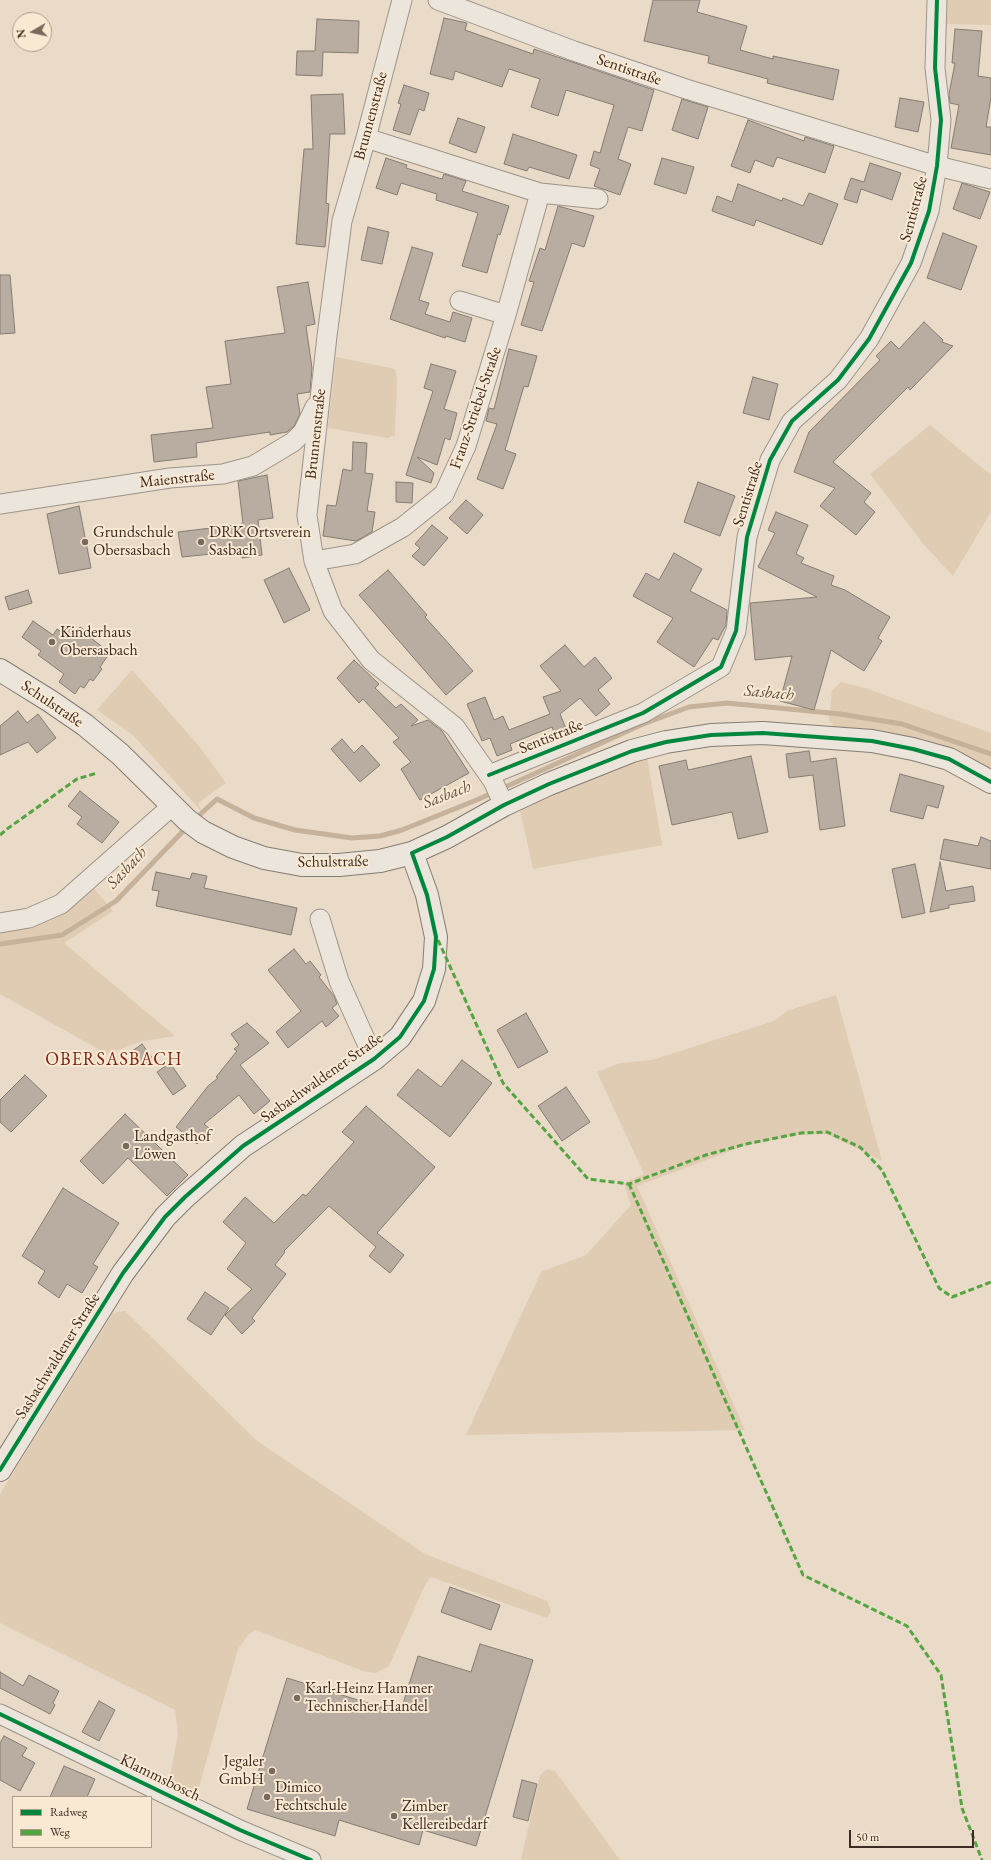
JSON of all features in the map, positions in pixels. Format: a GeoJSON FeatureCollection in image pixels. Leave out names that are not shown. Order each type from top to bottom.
{"type":"FeatureCollection","features":[{"type":"Feature","properties":{"kind":"main road","name":"Schulstraße"},"geometry":{"type":"LineString","coordinates":[[0,670],[50,701],[91,730],[120,754],[187,819],[233,847],[264,858],[302,865],[339,865],[380,861],[412,853]]}},
{"type":"Feature","properties":{"kind":"main road"},"geometry":{"type":"LineString","coordinates":[[412,853],[448,837],[502,802],[632,751],[666,742],[711,735],[763,733],[872,741],[913,749],[949,759],[991,782]]}},
{"type":"Feature","properties":{"kind":"main road","name":"Sasbachwaldener Straße"},"geometry":{"type":"LineString","coordinates":[[0,1470],[123,1273],[165,1217],[185,1197],[243,1146],[374,1059],[400,1037],[424,1001],[434,970],[436,937],[426,895],[412,853]]}},
{"type":"Feature","properties":{"kind":"street","name":"Brunnenstraße"},"geometry":{"type":"LineString","coordinates":[[402,0],[366,138],[342,221],[308,515],[314,561],[333,611],[371,660],[455,727],[491,778],[502,802]]}},
{"type":"Feature","properties":{"kind":"street","name":"Sentistraße"},"geometry":{"type":"LineString","coordinates":[[438,0],[574,51],[664,82],[937,166],[991,179]]}},
{"type":"Feature","properties":{"kind":"street"},"geometry":{"type":"LineString","coordinates":[[937,0],[935,68],[941,120],[937,166]]}},
{"type":"Feature","properties":{"kind":"street"},"geometry":{"type":"LineString","coordinates":[[366,138],[540,193],[598,199]]}},
{"type":"Feature","properties":{"kind":"street","name":"Sentistraße"},"geometry":{"type":"LineString","coordinates":[[491,778],[643,713],[721,666],[736,631],[747,537],[770,460],[792,421],[838,380],[869,339],[911,263],[929,211],[937,166]]}},
{"type":"Feature","properties":{"kind":"street","name":"Franz-Striebel-Straße"},"geometry":{"type":"LineString","coordinates":[[314,561],[355,554],[403,526],[444,494],[466,446],[506,315],[540,193]]}},
{"type":"Feature","properties":{"kind":"street"},"geometry":{"type":"LineString","coordinates":[[460,301],[506,315]]}},
{"type":"Feature","properties":{"kind":"street","name":"Maienstraße"},"geometry":{"type":"LineString","coordinates":[[0,504],[170,478],[223,474],[253,466],[293,442],[303,432],[321,396]]}},
{"type":"Feature","properties":{"kind":"street"},"geometry":{"type":"LineString","coordinates":[[0,923],[29,918],[60,904],[187,819]]}},
{"type":"Feature","properties":{"kind":"street"},"geometry":{"type":"LineString","coordinates":[[320,920],[339,981],[374,1059]]}},
{"type":"Feature","properties":{"kind":"street","name":"Klammsbosch"},"geometry":{"type":"LineString","coordinates":[[0,1714],[240,1830],[311,1860]]}},
{"type":"Feature","properties":{"kind":"shaded area"},"geometry":{"type":"Polygon","coordinates":[[[944,0],[991,0],[991,25],[941,24],[944,0]]]}},
{"type":"Feature","properties":{"kind":"shaded area"},"geometry":{"type":"Polygon","coordinates":[[[336,357],[395,369],[397,379],[395,435],[388,438],[328,428],[336,357]]]}},
{"type":"Feature","properties":{"kind":"shaded area"},"geometry":{"type":"Polygon","coordinates":[[[930,425],[991,475],[991,512],[953,576],[925,546],[870,474],[930,425]]]}},
{"type":"Feature","properties":{"kind":"shaded area"},"geometry":{"type":"Polygon","coordinates":[[[132,670],[199,746],[226,783],[198,803],[202,812],[134,736],[97,710],[132,670]]]}},
{"type":"Feature","properties":{"kind":"shaded area"},"geometry":{"type":"Polygon","coordinates":[[[841,682],[865,688],[991,733],[991,768],[912,740],[834,726],[829,721],[832,690],[841,682]]]}},
{"type":"Feature","properties":{"kind":"shaded area"},"geometry":{"type":"Polygon","coordinates":[[[647,757],[662,845],[533,869],[520,810],[556,793],[647,757]]]}},
{"type":"Feature","properties":{"kind":"shaded area"},"geometry":{"type":"Polygon","coordinates":[[[91,885],[113,911],[64,943],[175,1036],[142,1041],[107,1054],[0,994],[0,931],[20,930],[50,920],[68,909],[91,885]]]}},
{"type":"Feature","properties":{"kind":"shaded area"},"geometry":{"type":"Polygon","coordinates":[[[836,995],[882,1161],[827,1134],[797,1135],[744,1146],[637,1186],[745,1430],[466,1435],[541,1272],[586,1255],[631,1205],[624,1183],[644,1174],[597,1072],[620,1063],[652,1060],[774,1021],[787,1011],[836,995]]]}},
{"type":"Feature","properties":{"kind":"shaded area"},"geometry":{"type":"Polygon","coordinates":[[[125,1311],[257,1441],[425,1554],[547,1601],[551,1611],[547,1618],[431,1577],[425,1585],[389,1666],[376,1673],[363,1671],[256,1630],[248,1635],[238,1649],[197,1794],[188,1797],[172,1789],[169,1781],[178,1734],[175,1710],[0,1623],[0,1494],[113,1313],[125,1311]]]}},
{"type":"Feature","properties":{"kind":"shaded area"},"geometry":{"type":"Polygon","coordinates":[[[547,1769],[555,1771],[620,1860],[521,1860],[540,1775],[547,1769]]]}},
{"type":"Feature","properties":{"kind":"building"},"geometry":{"type":"Polygon","coordinates":[[[653,0],[700,0],[697,12],[747,26],[740,50],[773,59],[773,56],[839,70],[833,100],[767,83],[768,79],[708,63],[709,56],[644,41],[653,0]]]}},
{"type":"Feature","properties":{"kind":"building"},"geometry":{"type":"Polygon","coordinates":[[[444,18],[467,23],[465,30],[533,54],[534,49],[654,90],[642,131],[628,127],[618,159],[631,164],[620,195],[594,186],[600,169],[590,165],[594,151],[600,153],[614,105],[566,90],[558,116],[531,107],[540,79],[509,69],[502,87],[455,71],[453,80],[430,74],[444,18]]]}},
{"type":"Feature","properties":{"kind":"building"},"geometry":{"type":"Polygon","coordinates":[[[317,19],[359,21],[358,53],[323,52],[322,76],[296,75],[297,51],[315,51],[317,19]]]}},
{"type":"Feature","properties":{"kind":"building"},"geometry":{"type":"Polygon","coordinates":[[[955,29],[982,31],[978,76],[991,78],[991,97],[986,127],[991,127],[991,155],[951,148],[959,105],[950,103],[949,94],[955,63],[952,63],[955,29]]]}},
{"type":"Feature","properties":{"kind":"building"},"geometry":{"type":"Polygon","coordinates":[[[404,85],[429,93],[424,111],[419,109],[410,135],[393,130],[401,104],[398,103],[404,85]]]}},
{"type":"Feature","properties":{"kind":"building"},"geometry":{"type":"Polygon","coordinates":[[[343,94],[345,134],[330,134],[326,203],[329,204],[325,247],[296,244],[304,149],[313,149],[311,95],[343,94]]]}},
{"type":"Feature","properties":{"kind":"building"},"geometry":{"type":"Polygon","coordinates":[[[900,98],[924,102],[918,132],[895,127],[900,98]]]}},
{"type":"Feature","properties":{"kind":"building"},"geometry":{"type":"Polygon","coordinates":[[[682,99],[708,107],[698,139],[672,130],[682,99]]]}},
{"type":"Feature","properties":{"kind":"building"},"geometry":{"type":"Polygon","coordinates":[[[458,118],[485,127],[476,153],[449,143],[458,118]]]}},
{"type":"Feature","properties":{"kind":"building"},"geometry":{"type":"Polygon","coordinates":[[[748,120],[804,141],[805,137],[834,146],[825,173],[777,157],[773,167],[755,160],[750,173],[731,166],[748,120]]]}},
{"type":"Feature","properties":{"kind":"building"},"geometry":{"type":"Polygon","coordinates":[[[513,134],[577,155],[569,179],[529,167],[527,171],[504,164],[513,134]]]}},
{"type":"Feature","properties":{"kind":"building"},"geometry":{"type":"Polygon","coordinates":[[[386,158],[407,165],[406,168],[442,179],[444,174],[466,181],[462,191],[509,206],[500,235],[498,234],[487,273],[462,266],[478,213],[436,200],[437,194],[401,183],[397,195],[376,188],[386,158]]]}},
{"type":"Feature","properties":{"kind":"building"},"geometry":{"type":"Polygon","coordinates":[[[662,158],[694,167],[686,194],[654,184],[662,158]]]}},
{"type":"Feature","properties":{"kind":"building"},"geometry":{"type":"Polygon","coordinates":[[[870,163],[901,173],[892,200],[861,189],[857,203],[844,199],[851,178],[864,182],[870,163]]]}},
{"type":"Feature","properties":{"kind":"building"},"geometry":{"type":"Polygon","coordinates":[[[962,183],[990,192],[980,219],[953,209],[962,183]]]}},
{"type":"Feature","properties":{"kind":"building"},"geometry":{"type":"Polygon","coordinates":[[[738,184],[782,201],[783,198],[803,206],[809,193],[838,204],[822,245],[756,220],[754,226],[712,211],[717,196],[732,202],[738,184]]]}},
{"type":"Feature","properties":{"kind":"building"},"geometry":{"type":"Polygon","coordinates":[[[558,206],[594,216],[584,247],[572,243],[542,331],[521,325],[534,282],[529,281],[540,248],[545,250],[558,206]]]}},
{"type":"Feature","properties":{"kind":"building"},"geometry":{"type":"Polygon","coordinates":[[[368,227],[389,232],[382,264],[361,260],[368,227]]]}},
{"type":"Feature","properties":{"kind":"building"},"geometry":{"type":"Polygon","coordinates":[[[943,233],[977,246],[961,290],[927,278],[943,233]]]}},
{"type":"Feature","properties":{"kind":"building"},"geometry":{"type":"Polygon","coordinates":[[[412,247],[433,253],[419,300],[429,303],[425,314],[450,322],[453,312],[472,318],[465,342],[446,336],[445,338],[390,319],[412,247]]]}},
{"type":"Feature","properties":{"kind":"building"},"geometry":{"type":"Polygon","coordinates":[[[0,275],[10,275],[15,333],[0,334],[0,275]]]}},
{"type":"Feature","properties":{"kind":"building"},"geometry":{"type":"Polygon","coordinates":[[[308,282],[315,324],[306,326],[312,368],[310,392],[297,394],[300,414],[294,426],[287,432],[270,435],[270,432],[196,443],[197,457],[154,462],[151,435],[213,428],[206,387],[231,384],[225,341],[285,333],[277,287],[308,282]]]}},
{"type":"Feature","properties":{"kind":"building"},"geometry":{"type":"Polygon","coordinates":[[[924,322],[943,340],[942,342],[953,346],[910,390],[908,387],[833,462],[871,493],[864,502],[875,512],[856,535],[820,506],[835,488],[794,472],[809,432],[880,360],[876,356],[891,341],[899,349],[924,322]]]}},
{"type":"Feature","properties":{"kind":"building"},"geometry":{"type":"Polygon","coordinates":[[[509,349],[537,356],[528,387],[524,386],[505,450],[516,454],[503,489],[477,479],[497,424],[486,421],[489,408],[494,409],[509,349]]]}},
{"type":"Feature","properties":{"kind":"building"},"geometry":{"type":"Polygon","coordinates":[[[431,364],[456,371],[444,409],[457,413],[450,440],[445,438],[437,465],[417,457],[434,473],[431,483],[406,475],[433,391],[424,388],[431,364]]]}},
{"type":"Feature","properties":{"kind":"building"},"geometry":{"type":"Polygon","coordinates":[[[753,377],[778,384],[769,420],[743,413],[753,377]]]}},
{"type":"Feature","properties":{"kind":"building"},"geometry":{"type":"Polygon","coordinates":[[[353,442],[367,443],[365,473],[373,474],[367,511],[375,512],[372,532],[356,541],[323,536],[327,505],[336,506],[343,469],[352,471],[353,442]]]}},
{"type":"Feature","properties":{"kind":"building"},"geometry":{"type":"Polygon","coordinates":[[[267,475],[273,518],[258,520],[262,555],[242,558],[241,551],[182,557],[178,532],[243,524],[238,481],[267,475]]]}},
{"type":"Feature","properties":{"kind":"building"},"geometry":{"type":"Polygon","coordinates":[[[396,482],[413,483],[412,503],[396,502],[396,482]]]}},
{"type":"Feature","properties":{"kind":"building"},"geometry":{"type":"Polygon","coordinates":[[[698,482],[735,496],[720,536],[684,522],[698,482]]]}},
{"type":"Feature","properties":{"kind":"building"},"geometry":{"type":"Polygon","coordinates":[[[466,500],[483,515],[467,534],[449,518],[466,500]]]}},
{"type":"Feature","properties":{"kind":"building"},"geometry":{"type":"Polygon","coordinates":[[[79,506],[91,568],[59,574],[47,514],[79,506]]]}},
{"type":"Feature","properties":{"kind":"building"},"geometry":{"type":"Polygon","coordinates":[[[776,512],[808,525],[796,554],[804,558],[801,563],[834,576],[831,585],[845,590],[890,617],[878,638],[882,641],[864,671],[831,650],[814,710],[780,701],[792,656],[755,660],[750,603],[817,597],[758,567],[775,533],[768,530],[776,512]]]}},
{"type":"Feature","properties":{"kind":"building"},"geometry":{"type":"Polygon","coordinates":[[[432,525],[448,538],[424,566],[412,556],[420,548],[415,544],[432,525]]]}},
{"type":"Feature","properties":{"kind":"building"},"geometry":{"type":"Polygon","coordinates":[[[674,553],[702,569],[690,591],[727,610],[726,625],[718,640],[713,638],[694,667],[657,642],[673,618],[633,596],[646,573],[659,580],[674,553]]]}},
{"type":"Feature","properties":{"kind":"building"},"geometry":{"type":"Polygon","coordinates":[[[289,568],[310,610],[284,623],[264,580],[289,568]]]}},
{"type":"Feature","properties":{"kind":"building"},"geometry":{"type":"Polygon","coordinates":[[[388,570],[427,615],[425,617],[473,671],[446,695],[359,595],[388,570]]]}},
{"type":"Feature","properties":{"kind":"building"},"geometry":{"type":"Polygon","coordinates":[[[28,590],[32,603],[9,610],[5,597],[28,590]]]}},
{"type":"Feature","properties":{"kind":"building"},"geometry":{"type":"Polygon","coordinates":[[[33,621],[53,635],[57,629],[63,633],[69,626],[77,631],[80,627],[93,636],[91,638],[105,649],[107,657],[100,667],[102,669],[93,681],[90,679],[84,688],[80,686],[75,694],[59,682],[64,674],[38,655],[41,651],[22,637],[33,621]]]}},
{"type":"Feature","properties":{"kind":"building"},"geometry":{"type":"Polygon","coordinates":[[[565,645],[584,667],[595,657],[612,678],[598,690],[610,704],[596,716],[580,698],[560,714],[567,731],[555,735],[552,727],[510,744],[512,750],[497,756],[490,738],[482,741],[467,704],[485,697],[494,720],[503,716],[509,730],[550,714],[543,697],[561,691],[540,666],[565,645]]]}},
{"type":"Feature","properties":{"kind":"building"},"geometry":{"type":"Polygon","coordinates":[[[354,660],[379,684],[375,688],[396,708],[401,704],[418,720],[411,726],[428,720],[442,731],[469,773],[420,800],[401,769],[411,762],[393,742],[399,738],[363,699],[359,703],[337,678],[354,660]]]}},
{"type":"Feature","properties":{"kind":"building"},"geometry":{"type":"Polygon","coordinates":[[[18,711],[27,723],[38,714],[56,738],[37,753],[28,742],[0,755],[0,726],[18,711]]]}},
{"type":"Feature","properties":{"kind":"building"},"geometry":{"type":"Polygon","coordinates":[[[342,739],[354,753],[362,745],[380,765],[360,782],[331,749],[342,739]]]}},
{"type":"Feature","properties":{"kind":"building"},"geometry":{"type":"Polygon","coordinates":[[[809,751],[811,762],[836,758],[845,826],[820,830],[813,775],[789,778],[786,754],[809,751]]]}},
{"type":"Feature","properties":{"kind":"building"},"geometry":{"type":"Polygon","coordinates":[[[751,756],[768,832],[738,839],[732,812],[672,825],[659,766],[686,760],[688,770],[751,756]]]}},
{"type":"Feature","properties":{"kind":"building"},"geometry":{"type":"Polygon","coordinates":[[[900,774],[944,786],[938,808],[927,805],[923,819],[890,811],[900,774]]]}},
{"type":"Feature","properties":{"kind":"building"},"geometry":{"type":"Polygon","coordinates":[[[80,791],[119,822],[102,843],[77,824],[82,817],[68,806],[80,791]]]}},
{"type":"Feature","properties":{"kind":"building"},"geometry":{"type":"Polygon","coordinates":[[[981,837],[991,841],[991,869],[940,859],[944,839],[978,846],[981,837]]]}},
{"type":"Feature","properties":{"kind":"building"},"geometry":{"type":"Polygon","coordinates":[[[940,862],[946,891],[973,886],[975,901],[949,905],[949,908],[930,912],[940,862]]]}},
{"type":"Feature","properties":{"kind":"building"},"geometry":{"type":"Polygon","coordinates":[[[915,864],[925,913],[902,918],[892,869],[915,864]]]}},
{"type":"Feature","properties":{"kind":"building"},"geometry":{"type":"Polygon","coordinates":[[[156,872],[190,879],[192,873],[207,876],[204,888],[297,908],[291,935],[156,906],[159,891],[152,890],[156,872]]]}},
{"type":"Feature","properties":{"kind":"building"},"geometry":{"type":"Polygon","coordinates":[[[294,949],[306,964],[310,961],[321,975],[319,977],[334,996],[337,1004],[332,1008],[339,1016],[326,1027],[322,1021],[288,1048],[276,1032],[301,1011],[268,970],[294,949]]]}},
{"type":"Feature","properties":{"kind":"building"},"geometry":{"type":"Polygon","coordinates":[[[526,1013],[548,1052],[518,1068],[497,1030],[526,1013]]]}},
{"type":"Feature","properties":{"kind":"building"},"geometry":{"type":"Polygon","coordinates":[[[247,1023],[269,1043],[240,1065],[270,1101],[254,1114],[239,1095],[204,1124],[209,1128],[197,1144],[176,1127],[208,1086],[218,1078],[216,1077],[237,1051],[234,1049],[239,1045],[231,1034],[247,1023]]]}},
{"type":"Feature","properties":{"kind":"building"},"geometry":{"type":"Polygon","coordinates":[[[142,1044],[153,1059],[143,1067],[131,1052],[142,1044]]]}},
{"type":"Feature","properties":{"kind":"building"},"geometry":{"type":"Polygon","coordinates":[[[462,1060],[492,1083],[450,1137],[397,1095],[418,1069],[441,1087],[462,1060]]]}},
{"type":"Feature","properties":{"kind":"building"},"geometry":{"type":"Polygon","coordinates":[[[170,1063],[186,1086],[173,1095],[157,1072],[170,1063]]]}},
{"type":"Feature","properties":{"kind":"building"},"geometry":{"type":"Polygon","coordinates":[[[25,1075],[47,1096],[11,1132],[0,1122],[0,1100],[25,1075]]]}},
{"type":"Feature","properties":{"kind":"building"},"geometry":{"type":"Polygon","coordinates":[[[566,1087],[590,1122],[562,1141],[538,1106],[566,1087]]]}},
{"type":"Feature","properties":{"kind":"building"},"geometry":{"type":"Polygon","coordinates":[[[366,1106],[435,1167],[377,1233],[404,1255],[390,1273],[369,1256],[376,1247],[329,1206],[284,1251],[285,1252],[275,1265],[286,1274],[252,1318],[255,1321],[242,1334],[225,1315],[252,1289],[227,1269],[246,1243],[223,1222],[245,1197],[274,1223],[303,1194],[306,1196],[354,1142],[342,1132],[366,1106]]]}},
{"type":"Feature","properties":{"kind":"building","name":"Landgasthof Löwen"},"geometry":{"type":"Polygon","coordinates":[[[125,1114],[188,1175],[167,1196],[128,1158],[103,1184],[80,1161],[125,1114]]]}},
{"type":"Feature","properties":{"kind":"building"},"geometry":{"type":"Polygon","coordinates":[[[63,1188],[119,1223],[93,1264],[98,1267],[82,1293],[67,1284],[59,1298],[38,1283],[45,1271],[22,1256],[63,1188]]]}},
{"type":"Feature","properties":{"kind":"building"},"geometry":{"type":"Polygon","coordinates":[[[205,1292],[229,1308],[211,1335],[187,1319],[205,1292]]]}},
{"type":"Feature","properties":{"kind":"building"},"geometry":{"type":"Polygon","coordinates":[[[450,1587],[500,1605],[491,1630],[441,1612],[450,1587]]]}},
{"type":"Feature","properties":{"kind":"building"},"geometry":{"type":"Polygon","coordinates":[[[480,1644],[533,1660],[476,1846],[423,1830],[419,1845],[339,1820],[335,1836],[247,1809],[287,1678],[400,1713],[418,1656],[471,1672],[480,1644]]]}},
{"type":"Feature","properties":{"kind":"building"},"geometry":{"type":"Polygon","coordinates":[[[0,1672],[23,1686],[29,1675],[59,1691],[53,1703],[55,1705],[50,1714],[0,1688],[0,1672]]]}},
{"type":"Feature","properties":{"kind":"building"},"geometry":{"type":"Polygon","coordinates":[[[99,1701],[115,1710],[99,1741],[82,1732],[99,1701]]]}},
{"type":"Feature","properties":{"kind":"building"},"geometry":{"type":"Polygon","coordinates":[[[4,1736],[27,1748],[22,1756],[35,1763],[20,1791],[0,1780],[0,1743],[4,1736]]]}},
{"type":"Feature","properties":{"kind":"building"},"geometry":{"type":"Polygon","coordinates":[[[64,1766],[95,1779],[87,1796],[50,1796],[64,1766]]]}},
{"type":"Feature","properties":{"kind":"building"},"geometry":{"type":"Polygon","coordinates":[[[522,1780],[537,1784],[528,1821],[513,1817],[522,1780]]]}},
{"type":"Feature","properties":{"kind":"waterway","name":"Sasbach"},"geometry":{"type":"LineString","coordinates":[[194,820],[217,799],[254,818],[295,830],[352,838],[380,836],[402,830],[479,799],[643,724],[689,707],[727,703],[840,714],[902,724],[991,754]]}},
{"type":"Feature","properties":{"kind":"waterway","name":"Sasbach"},"geometry":{"type":"LineString","coordinates":[[0,944],[62,935],[116,901],[187,827]]}},
{"type":"Feature","properties":{"kind":"marked path"},"geometry":{"type":"LineString","coordinates":[[0,835],[77,779],[97,773]]}},
{"type":"Feature","properties":{"kind":"marked path"},"geometry":{"type":"LineString","coordinates":[[438,940],[503,1083],[588,1179],[629,1184],[706,1155],[746,1144],[801,1133],[827,1132],[860,1147],[882,1170],[939,1288],[952,1297],[991,1282]]}},
{"type":"Feature","properties":{"kind":"marked path"},"geometry":{"type":"LineString","coordinates":[[629,1184],[803,1575],[907,1626],[941,1675],[962,1808],[982,1860]]}},
{"type":"Feature","properties":{"kind":"cycle path"},"geometry":{"type":"LineString","coordinates":[[489,775],[643,713],[721,667],[736,631],[747,537],[770,460],[792,421],[838,380],[869,339],[911,263],[929,211],[937,166],[941,120],[935,68],[937,0]]}},
{"type":"Feature","properties":{"kind":"cycle path"},"geometry":{"type":"LineString","coordinates":[[0,1470],[123,1273],[165,1217],[185,1197],[243,1146],[374,1059],[400,1037],[424,1001],[434,969],[436,937],[427,895],[412,853],[447,837],[504,805],[549,784],[632,751],[666,742],[711,735],[763,733],[872,741],[913,749],[949,759],[991,782]]}},
{"type":"Feature","properties":{"kind":"cycle path"},"geometry":{"type":"LineString","coordinates":[[0,1714],[240,1830],[311,1860]]}},
{"type":"Feature","properties":{"kind":"place","name":"Grundschule Obersasbach"},"geometry":{"type":"Point","coordinates":[85,542]}},
{"type":"Feature","properties":{"kind":"place","name":"DRK Ortsverein Sasbach"},"geometry":{"type":"Point","coordinates":[201,542]}},
{"type":"Feature","properties":{"kind":"place","name":"Kinderhaus Obersasbach"},"geometry":{"type":"Point","coordinates":[52,642]}},
{"type":"Feature","properties":{"kind":"place","name":"Landgasthof Löwen"},"geometry":{"type":"Point","coordinates":[126,1146]}},
{"type":"Feature","properties":{"kind":"place","name":"Karl-Heinz Hammer Technischer Handel"},"geometry":{"type":"Point","coordinates":[297,1698]}},
{"type":"Feature","properties":{"kind":"place","name":"Jegaler GmbH"},"geometry":{"type":"Point","coordinates":[272,1771]}},
{"type":"Feature","properties":{"kind":"place","name":"Dimico Fechtschule"},"geometry":{"type":"Point","coordinates":[267,1797]}},
{"type":"Feature","properties":{"kind":"place","name":"Zimber Kellereibedarf"},"geometry":{"type":"Point","coordinates":[394,1816]}},
{"type":"Feature","properties":{"kind":"district","name":"OBERSASBACH"},"geometry":{"type":"Point","coordinates":[114,1060]}}]}
